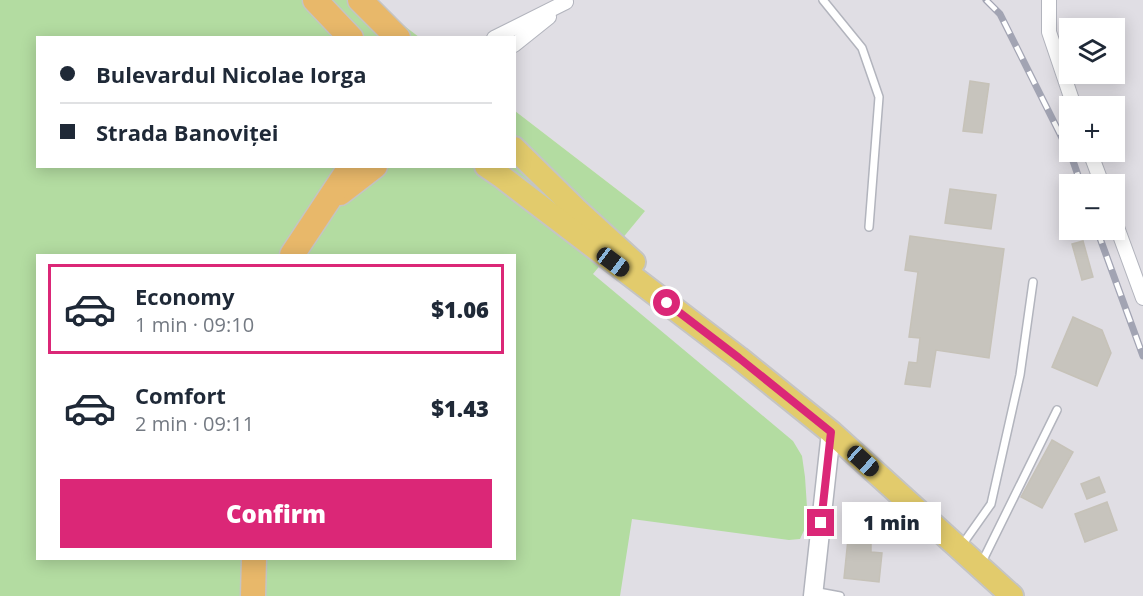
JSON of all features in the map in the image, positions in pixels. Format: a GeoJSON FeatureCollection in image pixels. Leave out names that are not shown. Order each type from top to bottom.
{"type":"FeatureCollection","features":[{"type":"Feature","properties":{"kind":"highway"},"geometry":{"type":"LineString","coordinates":[[315,0],[349,36]]}},
{"type":"Feature","properties":{"kind":"highway"},"geometry":{"type":"LineString","coordinates":[[360,0],[396,36]]}},
{"type":"Feature","properties":{"kind":"highway"},"geometry":{"type":"LineString","coordinates":[[292,254],[350,168]]}},
{"type":"Feature","properties":{"kind":"highway"},"geometry":{"type":"LineString","coordinates":[[328,202],[372,168]]}},
{"type":"Feature","properties":{"kind":"highway"},"geometry":{"type":"LineString","coordinates":[[253,596],[254,560]]}},
{"type":"Feature","properties":{"kind":"main road"},"geometry":{"type":"LineString","coordinates":[[516,150],[576,209],[739,358]]}},
{"type":"Feature","properties":{"kind":"main road"},"geometry":{"type":"LineString","coordinates":[[489,168],[739,358],[831,432],[1012,596]]}},
{"type":"Feature","properties":{"kind":"street"},"geometry":{"type":"LineString","coordinates":[[1049,0],[1049,32],[1071,96]]}},
{"type":"Feature","properties":{"kind":"street"},"geometry":{"type":"LineString","coordinates":[[498,36],[567,1]]}},
{"type":"Feature","properties":{"kind":"street"},"geometry":{"type":"LineString","coordinates":[[516,43],[567,1]]}},
{"type":"Feature","properties":{"kind":"street"},"geometry":{"type":"LineString","coordinates":[[1122,240],[1143,298]]}},
{"type":"Feature","properties":{"kind":"street"},"geometry":{"type":"LineString","coordinates":[[813,594],[831,432]]}},
{"type":"Feature","properties":{"kind":"lane"},"geometry":{"type":"LineString","coordinates":[[823,0],[862,48],[879,97],[869,227]]}},
{"type":"Feature","properties":{"kind":"lane"},"geometry":{"type":"LineString","coordinates":[[959,548],[991,504],[1020,375],[1033,282]]}},
{"type":"Feature","properties":{"kind":"lane"},"geometry":{"type":"LineString","coordinates":[[980,567],[1057,410]]}},
{"type":"Feature","properties":{"kind":"lane"},"geometry":{"type":"LineString","coordinates":[[813,594],[840,596]]}},
{"type":"Feature","properties":{"kind":"shaded area"},"geometry":{"type":"Polygon","coordinates":[[[370,0],[1143,0],[1143,596],[500,596],[513,560],[516,560],[516,533],[531,348],[645,211],[516,112],[516,36],[418,36],[370,0]]]}},
{"type":"Feature","properties":{"kind":"green space"},"geometry":{"type":"Polygon","coordinates":[[[0,0],[370,0],[418,36],[36,36],[36,168],[516,168],[516,112],[645,211],[593,274],[793,441],[802,456],[808,522],[800,539],[789,540],[632,519],[620,596],[0,596],[0,0]]]}},
{"type":"Feature","properties":{"kind":"building"},"geometry":{"type":"Polygon","coordinates":[[[970,81],[989,84],[982,133],[963,131],[970,81]]]}},
{"type":"Feature","properties":{"kind":"building"},"geometry":{"type":"Polygon","coordinates":[[[950,189],[996,195],[991,229],[945,223],[950,189]]]}},
{"type":"Feature","properties":{"kind":"building"},"geometry":{"type":"Polygon","coordinates":[[[910,236],[1004,249],[989,358],[936,350],[930,387],[905,384],[909,362],[917,363],[920,338],[909,337],[918,272],[905,270],[910,236]]]}},
{"type":"Feature","properties":{"kind":"building"},"geometry":{"type":"Polygon","coordinates":[[[1083,241],[1093,277],[1082,280],[1072,244],[1083,241]]]}},
{"type":"Feature","properties":{"kind":"building"},"geometry":{"type":"Polygon","coordinates":[[[1073,317],[1102,330],[1111,353],[1097,386],[1052,367],[1073,317]]]}},
{"type":"Feature","properties":{"kind":"building"},"geometry":{"type":"Polygon","coordinates":[[[1052,440],[1073,452],[1042,508],[1021,497],[1052,440]]]}},
{"type":"Feature","properties":{"kind":"building"},"geometry":{"type":"Polygon","coordinates":[[[1099,477],[1105,492],[1087,499],[1081,484],[1099,477]]]}},
{"type":"Feature","properties":{"kind":"building"},"geometry":{"type":"Polygon","coordinates":[[[1107,502],[1117,530],[1085,542],[1075,514],[1107,502]]]}},
{"type":"Feature","properties":{"kind":"building"},"geometry":{"type":"Polygon","coordinates":[[[852,514],[865,515],[864,530],[850,528],[852,514]]]}},
{"type":"Feature","properties":{"kind":"building"},"geometry":{"type":"Polygon","coordinates":[[[848,539],[871,541],[871,552],[882,553],[879,582],[844,578],[848,539]]]}},
{"type":"Feature","properties":{"kind":"railway"},"geometry":{"type":"LineString","coordinates":[[986,0],[1000,14],[1072,158],[1078,174]]}},
{"type":"Feature","properties":{"kind":"railway"},"geometry":{"type":"LineString","coordinates":[[1101,240],[1143,356]]}},
{"type":"Feature","properties":{"kind":"route"},"geometry":{"type":"LineString","coordinates":[[667,303],[831,432],[821,523]]}}]}
